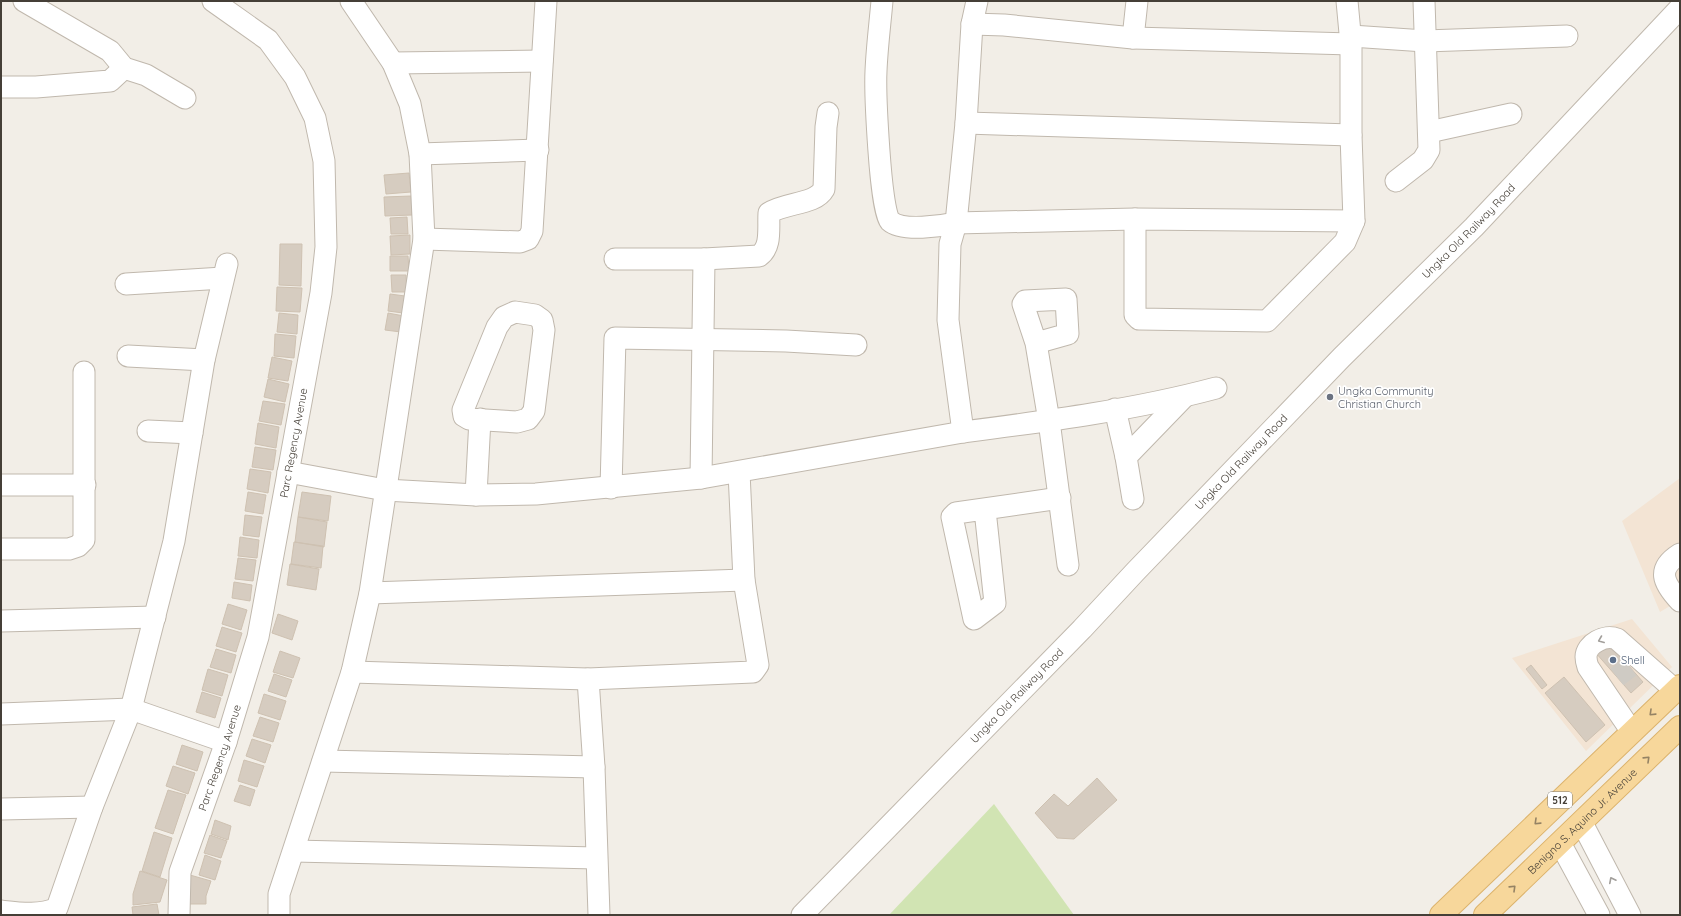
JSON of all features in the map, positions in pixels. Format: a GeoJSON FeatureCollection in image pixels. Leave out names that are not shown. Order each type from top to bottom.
{"type":"FeatureCollection","features":[{"type":"Feature","properties":{"kind":"main road","name":"512"},"geometry":{"type":"LineString","coordinates":[[1441,915],[1678,688]]}},
{"type":"Feature","properties":{"kind":"main road","name":"Benigno S. Aquino Jr. Avenue"},"geometry":{"type":"LineString","coordinates":[[1485,915],[1680,727]]}},
{"type":"Feature","properties":{"kind":"street"},"geometry":{"type":"LineString","coordinates":[[24,1],[110,51],[124,68],[146,75],[185,98]]}},
{"type":"Feature","properties":{"kind":"street","name":"Parc Regency Avenue"},"geometry":{"type":"LineString","coordinates":[[179,915],[180,872],[226,742],[258,637],[321,293],[326,247],[324,161],[315,118],[295,77],[268,40],[214,1]]}},
{"type":"Feature","properties":{"kind":"street"},"geometry":{"type":"LineString","coordinates":[[279,915],[279,894],[352,672],[370,593],[424,239],[420,154],[410,104],[392,63],[351,1]]}},
{"type":"Feature","properties":{"kind":"street"},"geometry":{"type":"LineString","coordinates":[[424,239],[520,242],[528,239],[532,231],[546,1]]}},
{"type":"Feature","properties":{"kind":"street"},"geometry":{"type":"LineString","coordinates":[[882,1],[876,72],[880,148],[883,192],[887,217],[895,224],[912,227],[940,227],[956,223],[1135,219],[1354,221]]}},
{"type":"Feature","properties":{"kind":"street"},"geometry":{"type":"LineString","coordinates":[[963,432],[948,320],[950,244],[956,223],[966,122],[972,24],[977,1]]}},
{"type":"Feature","properties":{"kind":"street"},"geometry":{"type":"LineString","coordinates":[[1133,38],[1137,1]]}},
{"type":"Feature","properties":{"kind":"street"},"geometry":{"type":"LineString","coordinates":[[1135,219],[1135,315],[1138,319],[1267,321],[1345,242],[1354,221],[1351,135],[1351,40],[1347,1]]}},
{"type":"Feature","properties":{"kind":"street"},"geometry":{"type":"LineString","coordinates":[[1396,181],[1427,155],[1429,132],[1424,1]]}},
{"type":"Feature","properties":{"kind":"street","name":"Ungka Old Railway Road"},"geometry":{"type":"LineString","coordinates":[[802,915],[1082,629],[1342,356],[1474,227],[1680,8]]}},
{"type":"Feature","properties":{"kind":"street"},"geometry":{"type":"LineString","coordinates":[[972,24],[1004,25],[1133,38],[1425,41],[1566,36]]}},
{"type":"Feature","properties":{"kind":"street"},"geometry":{"type":"LineString","coordinates":[[392,63],[542,61]]}},
{"type":"Feature","properties":{"kind":"street"},"geometry":{"type":"LineString","coordinates":[[1,87],[36,87],[110,81],[124,68]]}},
{"type":"Feature","properties":{"kind":"street"},"geometry":{"type":"LineString","coordinates":[[616,260],[704,259],[759,256],[765,252],[768,246],[770,213],[778,208],[813,200],[820,196],[824,189],[826,127],[828,113]]}},
{"type":"Feature","properties":{"kind":"street"},"geometry":{"type":"LineString","coordinates":[[1429,132],[1511,114]]}},
{"type":"Feature","properties":{"kind":"street"},"geometry":{"type":"LineString","coordinates":[[966,122],[1351,135]]}},
{"type":"Feature","properties":{"kind":"street"},"geometry":{"type":"LineString","coordinates":[[420,154],[538,150]]}},
{"type":"Feature","properties":{"kind":"street"},"geometry":{"type":"LineString","coordinates":[[701,478],[704,259]]}},
{"type":"Feature","properties":{"kind":"street"},"geometry":{"type":"LineString","coordinates":[[1,910],[20,913],[49,913],[57,908],[92,807],[131,709],[174,541],[204,360],[225,271],[126,284]]}},
{"type":"Feature","properties":{"kind":"street"},"geometry":{"type":"LineString","coordinates":[[515,312],[535,315],[542,320],[544,330],[534,411],[528,419],[517,422],[480,419],[469,419],[464,416],[463,410],[497,327],[504,317],[515,312]]}},
{"type":"Feature","properties":{"kind":"street"},"geometry":{"type":"LineString","coordinates":[[611,488],[616,338],[786,341],[856,345]]}},
{"type":"Feature","properties":{"kind":"street"},"geometry":{"type":"LineString","coordinates":[[1036,343],[1049,421],[1068,565]]}},
{"type":"Feature","properties":{"kind":"street"},"geometry":{"type":"LineString","coordinates":[[128,356],[204,360]]}},
{"type":"Feature","properties":{"kind":"street"},"geometry":{"type":"LineString","coordinates":[[1,549],[69,549],[78,546],[84,540],[84,372]]}},
{"type":"Feature","properties":{"kind":"street"},"geometry":{"type":"LineString","coordinates":[[288,472],[385,490],[476,494],[536,494],[611,488],[701,478],[963,432],[1049,421],[1184,397],[1216,388]]}},
{"type":"Feature","properties":{"kind":"street"},"geometry":{"type":"LineString","coordinates":[[1126,457],[1184,397]]}},
{"type":"Feature","properties":{"kind":"street"},"geometry":{"type":"LineString","coordinates":[[1115,409],[1126,457],[1133,499]]}},
{"type":"Feature","properties":{"kind":"street"},"geometry":{"type":"LineString","coordinates":[[476,494],[480,419]]}},
{"type":"Feature","properties":{"kind":"street"},"geometry":{"type":"LineString","coordinates":[[148,431],[192,432]]}},
{"type":"Feature","properties":{"kind":"street"},"geometry":{"type":"LineString","coordinates":[[352,672],[588,679],[753,672],[758,665],[744,580],[739,472]]}},
{"type":"Feature","properties":{"kind":"street"},"geometry":{"type":"LineString","coordinates":[[1,485],[85,484]]}},
{"type":"Feature","properties":{"kind":"street"},"geometry":{"type":"LineString","coordinates":[[985,510],[1060,498]]}},
{"type":"Feature","properties":{"kind":"street"},"geometry":{"type":"LineString","coordinates":[[1680,554],[1670,560],[1664,567],[1664,574],[1670,590],[1680,601]]}},
{"type":"Feature","properties":{"kind":"street"},"geometry":{"type":"LineString","coordinates":[[370,593],[744,580]]}},
{"type":"Feature","properties":{"kind":"street"},"geometry":{"type":"LineString","coordinates":[[1,621],[155,617]]}},
{"type":"Feature","properties":{"kind":"street"},"geometry":{"type":"LineString","coordinates":[[1632,732],[1623,673],[1678,688]]}},
{"type":"Feature","properties":{"kind":"street"},"geometry":{"type":"LineString","coordinates":[[588,679],[594,767],[599,915]]}},
{"type":"Feature","properties":{"kind":"street"},"geometry":{"type":"LineString","coordinates":[[1,714],[131,709],[226,742]]}},
{"type":"Feature","properties":{"kind":"street"},"geometry":{"type":"LineString","coordinates":[[323,761],[594,767]]}},
{"type":"Feature","properties":{"kind":"street"},"geometry":{"type":"LineString","coordinates":[[1,809],[92,807]]}},
{"type":"Feature","properties":{"kind":"street"},"geometry":{"type":"LineString","coordinates":[[1582,823],[1630,915]]}},
{"type":"Feature","properties":{"kind":"street"},"geometry":{"type":"LineString","coordinates":[[1560,843],[1599,915]]}},
{"type":"Feature","properties":{"kind":"street"},"geometry":{"type":"LineString","coordinates":[[294,851],[596,858]]}},
{"type":"Feature","properties":{"kind":"shaded area"},"geometry":{"type":"Polygon","coordinates":[[[1680,478],[1680,600],[1660,612],[1622,521],[1680,478]]]}},
{"type":"Feature","properties":{"kind":"shaded area"},"geometry":{"type":"Polygon","coordinates":[[[1632,619],[1672,667],[1586,751],[1512,658],[1632,619]]]}},
{"type":"Feature","properties":{"kind":"green space"},"geometry":{"type":"Polygon","coordinates":[[[994,804],[1074,915],[889,915],[994,804]]]}},
{"type":"Feature","properties":{"kind":"building"},"geometry":{"type":"Polygon","coordinates":[[[409,173],[411,192],[386,194],[384,175],[409,173]]]}},
{"type":"Feature","properties":{"kind":"building"},"geometry":{"type":"Polygon","coordinates":[[[411,196],[412,215],[385,216],[384,197],[411,196]]]}},
{"type":"Feature","properties":{"kind":"building"},"geometry":{"type":"Polygon","coordinates":[[[407,217],[408,234],[391,234],[390,218],[407,217]]]}},
{"type":"Feature","properties":{"kind":"building"},"geometry":{"type":"Polygon","coordinates":[[[410,235],[410,254],[391,255],[390,236],[410,235]]]}},
{"type":"Feature","properties":{"kind":"building"},"geometry":{"type":"Polygon","coordinates":[[[280,244],[302,244],[301,286],[279,285],[280,244]]]}},
{"type":"Feature","properties":{"kind":"building"},"geometry":{"type":"Polygon","coordinates":[[[390,256],[408,256],[409,271],[390,271],[390,256]]]}},
{"type":"Feature","properties":{"kind":"building"},"geometry":{"type":"Polygon","coordinates":[[[391,275],[406,275],[407,292],[392,292],[391,275]]]}},
{"type":"Feature","properties":{"kind":"building"},"geometry":{"type":"Polygon","coordinates":[[[277,287],[302,288],[300,312],[276,311],[277,287]]]}},
{"type":"Feature","properties":{"kind":"building"},"geometry":{"type":"Polygon","coordinates":[[[390,294],[405,296],[403,313],[388,311],[390,294]]]}},
{"type":"Feature","properties":{"kind":"building"},"geometry":{"type":"Polygon","coordinates":[[[279,313],[298,315],[297,334],[277,332],[279,313]]]}},
{"type":"Feature","properties":{"kind":"building"},"geometry":{"type":"Polygon","coordinates":[[[388,313],[404,316],[401,332],[385,330],[388,313]]]}},
{"type":"Feature","properties":{"kind":"building"},"geometry":{"type":"Polygon","coordinates":[[[275,334],[296,336],[294,358],[274,356],[275,334]]]}},
{"type":"Feature","properties":{"kind":"building"},"geometry":{"type":"Polygon","coordinates":[[[272,357],[292,361],[288,381],[268,378],[272,357]]]}},
{"type":"Feature","properties":{"kind":"building"},"geometry":{"type":"Polygon","coordinates":[[[268,379],[289,384],[285,402],[264,397],[268,379]]]}},
{"type":"Feature","properties":{"kind":"building"},"geometry":{"type":"Polygon","coordinates":[[[263,401],[285,404],[281,425],[259,421],[263,401]]]}},
{"type":"Feature","properties":{"kind":"building"},"geometry":{"type":"Polygon","coordinates":[[[258,423],[279,427],[276,448],[255,444],[258,423]]]}},
{"type":"Feature","properties":{"kind":"building"},"geometry":{"type":"Polygon","coordinates":[[[255,447],[276,450],[273,470],[252,467],[255,447]]]}},
{"type":"Feature","properties":{"kind":"building"},"geometry":{"type":"Polygon","coordinates":[[[250,469],[271,472],[268,493],[247,489],[250,469]]]}},
{"type":"Feature","properties":{"kind":"building"},"geometry":{"type":"Polygon","coordinates":[[[248,492],[266,495],[263,514],[245,511],[248,492]]]}},
{"type":"Feature","properties":{"kind":"building"},"geometry":{"type":"Polygon","coordinates":[[[302,492],[331,496],[328,521],[298,517],[302,492]]]}},
{"type":"Feature","properties":{"kind":"building"},"geometry":{"type":"Polygon","coordinates":[[[245,515],[262,517],[259,537],[243,535],[245,515]]]}},
{"type":"Feature","properties":{"kind":"building"},"geometry":{"type":"Polygon","coordinates":[[[298,517],[327,522],[324,547],[295,542],[298,517]]]}},
{"type":"Feature","properties":{"kind":"building"},"geometry":{"type":"Polygon","coordinates":[[[240,537],[259,540],[257,558],[238,556],[240,537]]]}},
{"type":"Feature","properties":{"kind":"building"},"geometry":{"type":"Polygon","coordinates":[[[294,542],[323,546],[321,568],[291,564],[294,542]]]}},
{"type":"Feature","properties":{"kind":"building"},"geometry":{"type":"Polygon","coordinates":[[[238,558],[256,560],[253,581],[235,579],[238,558]]]}},
{"type":"Feature","properties":{"kind":"building"},"geometry":{"type":"Polygon","coordinates":[[[290,564],[319,569],[316,590],[287,585],[290,564]]]}},
{"type":"Feature","properties":{"kind":"building"},"geometry":{"type":"Polygon","coordinates":[[[234,582],[252,585],[250,601],[232,598],[234,582]]]}},
{"type":"Feature","properties":{"kind":"building"},"geometry":{"type":"Polygon","coordinates":[[[228,604],[247,610],[241,630],[222,624],[228,604]]]}},
{"type":"Feature","properties":{"kind":"building"},"geometry":{"type":"Polygon","coordinates":[[[278,614],[298,621],[292,640],[272,633],[278,614]]]}},
{"type":"Feature","properties":{"kind":"building"},"geometry":{"type":"Polygon","coordinates":[[[222,627],[242,633],[236,652],[216,646],[222,627]]]}},
{"type":"Feature","properties":{"kind":"building","name":"Shell"},"geometry":{"type":"Polygon","coordinates":[[[1607,641],[1643,682],[1631,693],[1595,652],[1607,641]]]}},
{"type":"Feature","properties":{"kind":"building"},"geometry":{"type":"Polygon","coordinates":[[[216,649],[236,655],[231,673],[210,667],[216,649]]]}},
{"type":"Feature","properties":{"kind":"building"},"geometry":{"type":"Polygon","coordinates":[[[280,651],[300,658],[293,678],[273,672],[280,651]]]}},
{"type":"Feature","properties":{"kind":"building"},"geometry":{"type":"Polygon","coordinates":[[[1531,665],[1547,685],[1542,689],[1526,669],[1531,665]]]}},
{"type":"Feature","properties":{"kind":"building"},"geometry":{"type":"Polygon","coordinates":[[[208,669],[228,675],[222,696],[202,690],[208,669]]]}},
{"type":"Feature","properties":{"kind":"building"},"geometry":{"type":"Polygon","coordinates":[[[274,674],[292,680],[286,697],[268,691],[274,674]]]}},
{"type":"Feature","properties":{"kind":"building"},"geometry":{"type":"Polygon","coordinates":[[[1564,677],[1605,725],[1586,742],[1545,693],[1564,677]]]}},
{"type":"Feature","properties":{"kind":"building"},"geometry":{"type":"Polygon","coordinates":[[[202,692],[221,698],[215,718],[196,712],[202,692]]]}},
{"type":"Feature","properties":{"kind":"building"},"geometry":{"type":"Polygon","coordinates":[[[264,694],[286,701],[280,720],[258,713],[264,694]]]}},
{"type":"Feature","properties":{"kind":"building"},"geometry":{"type":"Polygon","coordinates":[[[260,717],[279,723],[273,742],[253,736],[260,717]]]}},
{"type":"Feature","properties":{"kind":"building"},"geometry":{"type":"Polygon","coordinates":[[[252,739],[271,745],[265,763],[246,756],[252,739]]]}},
{"type":"Feature","properties":{"kind":"building"},"geometry":{"type":"Polygon","coordinates":[[[182,745],[203,752],[197,771],[176,764],[182,745]]]}},
{"type":"Feature","properties":{"kind":"building"},"geometry":{"type":"Polygon","coordinates":[[[244,760],[264,766],[257,787],[238,781],[244,760]]]}},
{"type":"Feature","properties":{"kind":"building"},"geometry":{"type":"Polygon","coordinates":[[[173,766],[195,773],[188,794],[166,786],[173,766]]]}},
{"type":"Feature","properties":{"kind":"building"},"geometry":{"type":"Polygon","coordinates":[[[1097,778],[1117,800],[1074,839],[1057,838],[1035,813],[1054,794],[1068,806],[1097,778]]]}},
{"type":"Feature","properties":{"kind":"building"},"geometry":{"type":"Polygon","coordinates":[[[240,785],[255,790],[250,806],[234,801],[240,785]]]}},
{"type":"Feature","properties":{"kind":"building"},"geometry":{"type":"Polygon","coordinates":[[[168,790],[186,795],[173,834],[155,828],[168,790]]]}},
{"type":"Feature","properties":{"kind":"building"},"geometry":{"type":"Polygon","coordinates":[[[215,820],[231,826],[228,840],[211,834],[215,820]]]}},
{"type":"Feature","properties":{"kind":"building"},"geometry":{"type":"Polygon","coordinates":[[[154,832],[172,838],[160,877],[142,871],[154,832]]]}},
{"type":"Feature","properties":{"kind":"building"},"geometry":{"type":"Polygon","coordinates":[[[210,835],[227,841],[221,858],[204,853],[210,835]]]}},
{"type":"Feature","properties":{"kind":"building"},"geometry":{"type":"Polygon","coordinates":[[[205,855],[221,861],[215,880],[199,875],[205,855]]]}},
{"type":"Feature","properties":{"kind":"building"},"geometry":{"type":"Polygon","coordinates":[[[140,871],[167,880],[160,902],[133,905],[133,894],[140,871]]]}},
{"type":"Feature","properties":{"kind":"building"},"geometry":{"type":"Polygon","coordinates":[[[190,875],[211,881],[206,896],[206,904],[185,904],[190,875]]]}},
{"type":"Feature","properties":{"kind":"building"},"geometry":{"type":"Polygon","coordinates":[[[157,904],[159,915],[133,915],[132,907],[157,904]]]}},
{"type":"Feature","properties":{"kind":"tunnel"},"geometry":{"type":"LineString","coordinates":[[1617,677],[1630,667]]}},
{"type":"Feature","properties":{"kind":"place","name":"Ungka Community Christian Church"},"geometry":{"type":"Point","coordinates":[1330,397]}},
{"type":"Feature","properties":{"kind":"place","name":"Shell"},"geometry":{"type":"Point","coordinates":[1613,660]}}]}
